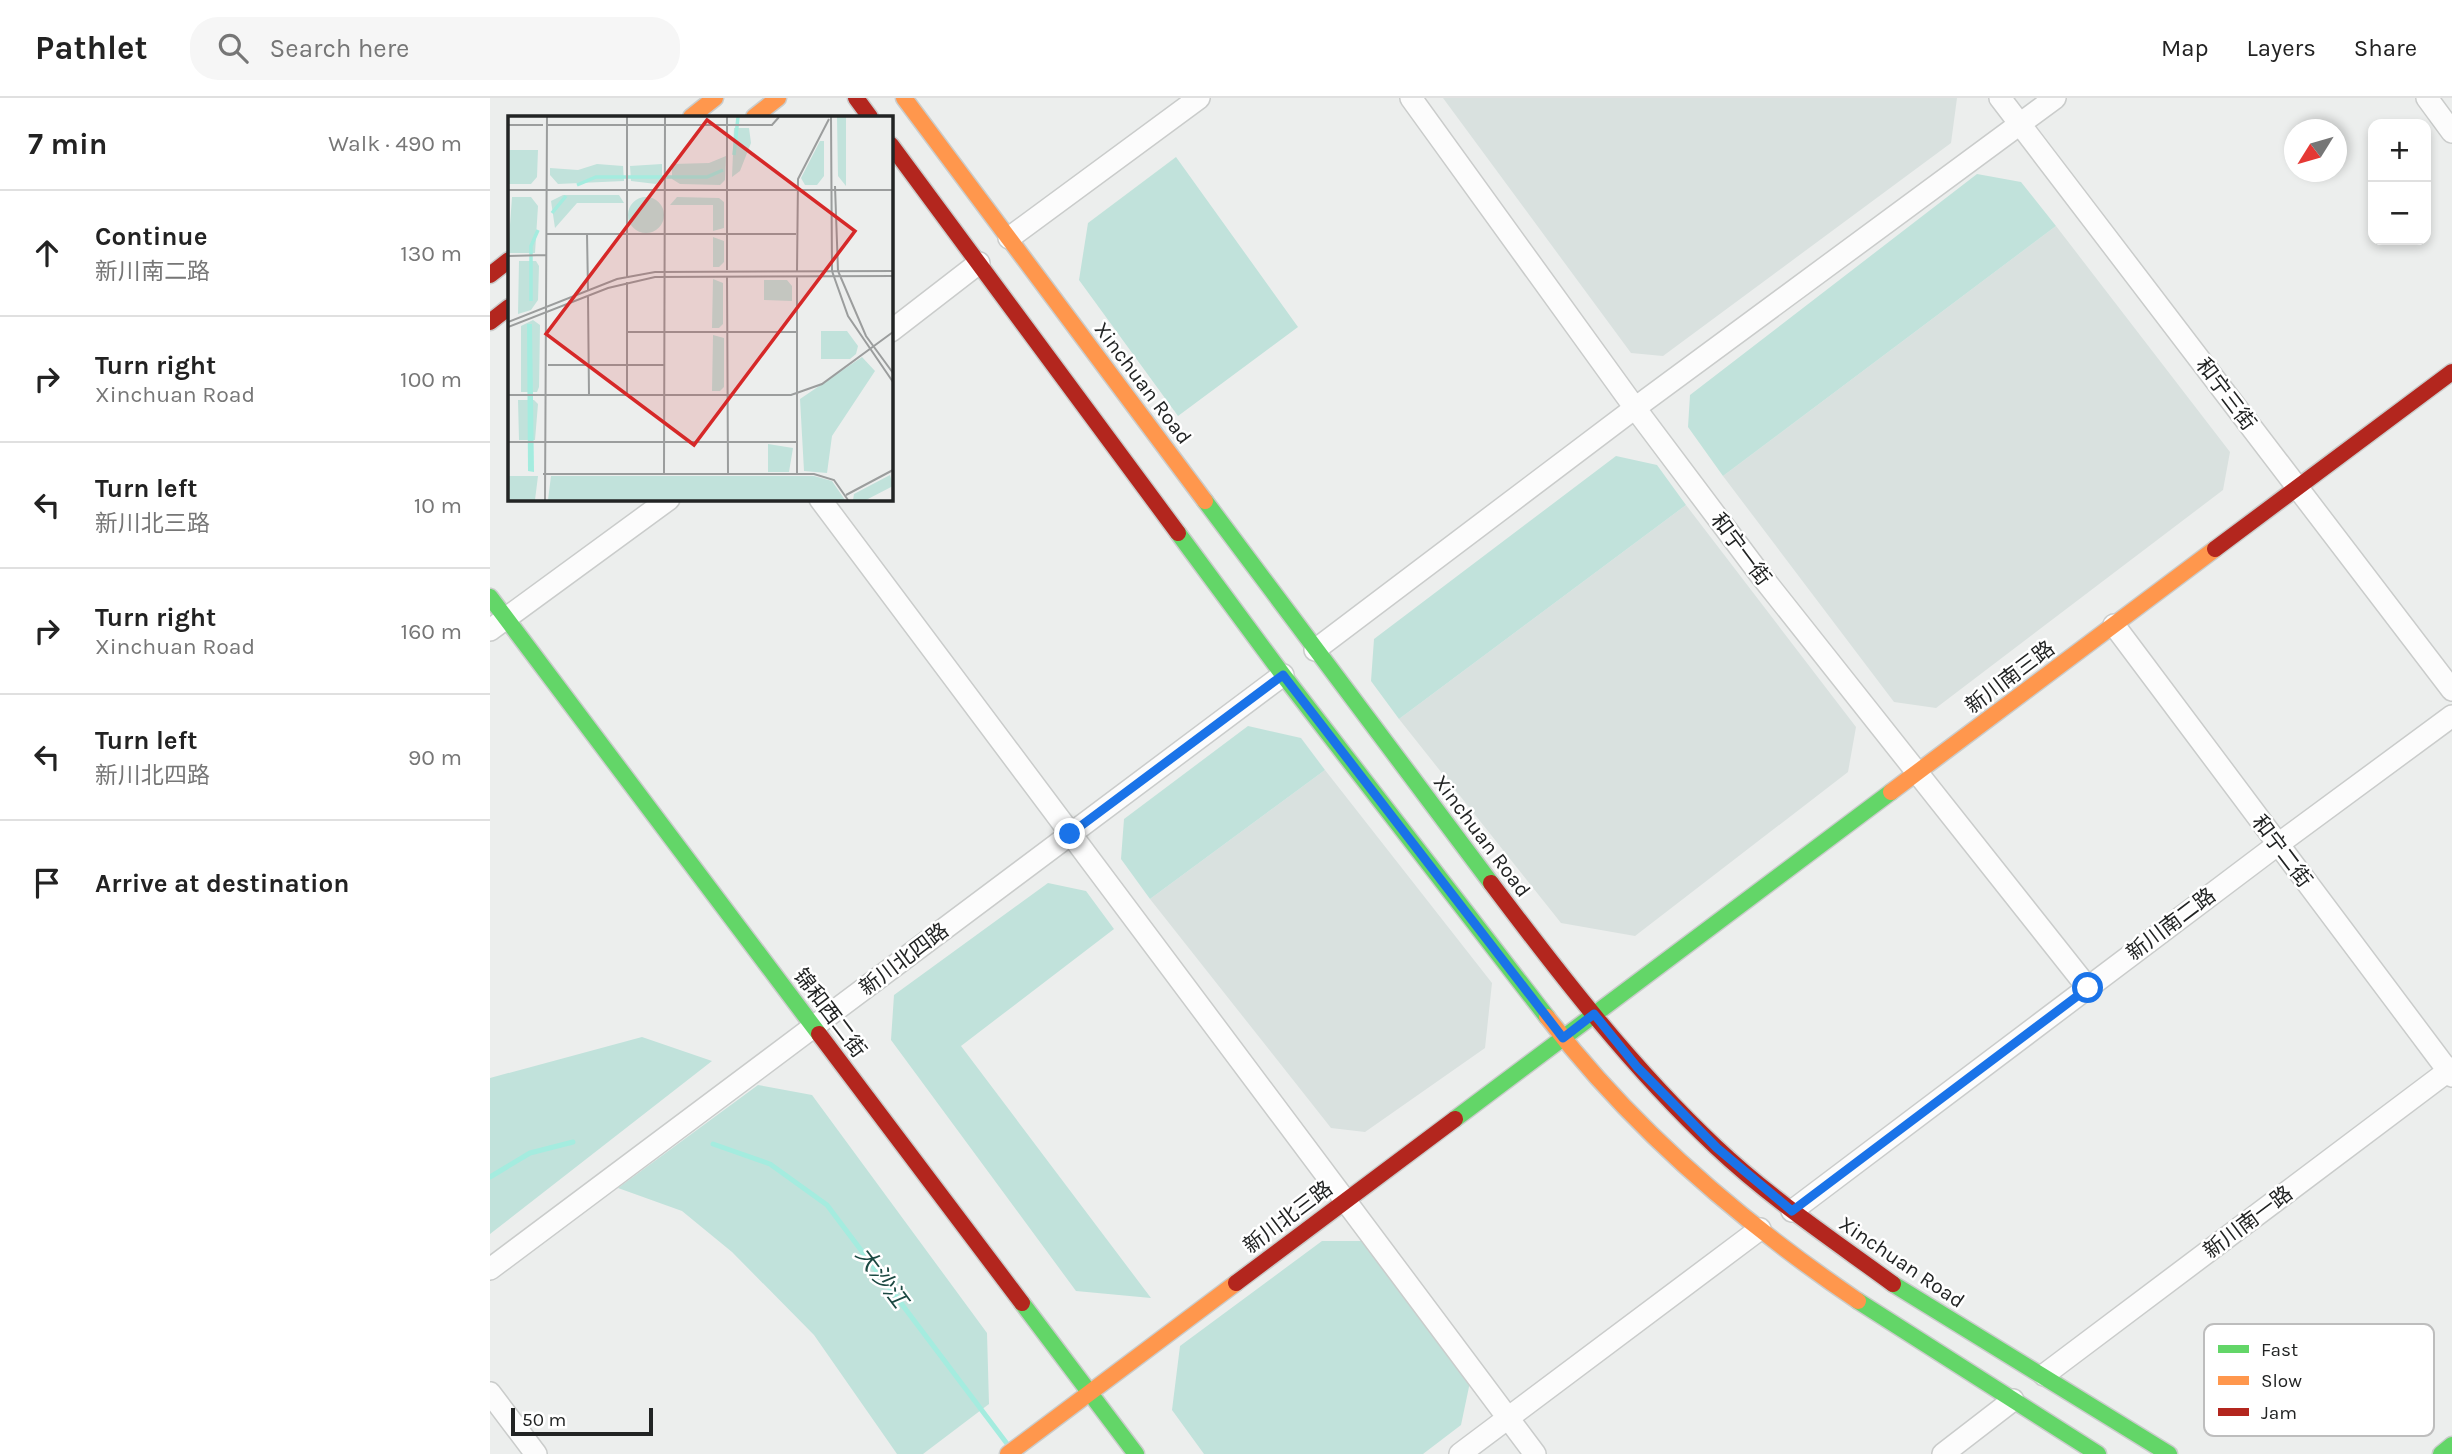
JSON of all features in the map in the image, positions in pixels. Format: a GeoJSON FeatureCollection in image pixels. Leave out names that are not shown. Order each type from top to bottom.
{"type":"FeatureCollection","features":[{"type":"Feature","properties":{"kind":"street"},"geometry":{"type":"LineString","coordinates":[[692,116],[715,98]]}},
{"type":"Feature","properties":{"kind":"street"},"geometry":{"type":"LineString","coordinates":[[755,116],[778,98]]}},
{"type":"Feature","properties":{"kind":"street"},"geometry":{"type":"LineString","coordinates":[[856,98],[869,116]]}},
{"type":"Feature","properties":{"kind":"street","name":"Xinchuan Road"},"geometry":{"type":"LineString","coordinates":[[904,98],[1533,939],[1637,1067],[1717,1148],[1792,1211],[1910,1296],[2044,1375],[2169,1454]]}},
{"type":"Feature","properties":{"kind":"street"},"geometry":{"type":"LineString","coordinates":[[1010,238],[1199,98]]}},
{"type":"Feature","properties":{"kind":"street","name":"和宁一街"},"geometry":{"type":"LineString","coordinates":[[1411,98],[1635,408],[1759,573],[2088,988]]}},
{"type":"Feature","properties":{"kind":"street","name":"和宁三街"},"geometry":{"type":"LineString","coordinates":[[2000,98],[2452,690]]}},
{"type":"Feature","properties":{"kind":"street"},"geometry":{"type":"LineString","coordinates":[[1315,650],[1635,408],[2055,98]]}},
{"type":"Feature","properties":{"kind":"street"},"geometry":{"type":"LineString","coordinates":[[2427,98],[2452,132]]}},
{"type":"Feature","properties":{"kind":"street"},"geometry":{"type":"LineString","coordinates":[[892,146],[1283,675],[1563,1038],[1609,1088],[1685,1163],[1760,1229],[1852,1297],[2098,1454]]}},
{"type":"Feature","properties":{"kind":"street"},"geometry":{"type":"LineString","coordinates":[[490,275],[508,261]]}},
{"type":"Feature","properties":{"kind":"street"},"geometry":{"type":"LineString","coordinates":[[892,330],[979,263]]}},
{"type":"Feature","properties":{"kind":"street"},"geometry":{"type":"LineString","coordinates":[[490,322],[508,308]]}},
{"type":"Feature","properties":{"kind":"street","name":"新川南三路"},"geometry":{"type":"LineString","coordinates":[[1594,1014],[2452,372]]}},
{"type":"Feature","properties":{"kind":"street"},"geometry":{"type":"LineString","coordinates":[[498,624],[668,500]]}},
{"type":"Feature","properties":{"kind":"street"},"geometry":{"type":"LineString","coordinates":[[821,500],[1535,1454]]}},
{"type":"Feature","properties":{"kind":"street","name":"锦和西二街"},"geometry":{"type":"LineString","coordinates":[[490,597],[498,624],[814,1026],[1136,1454]]}},
{"type":"Feature","properties":{"kind":"street","name":"和宁二街"},"geometry":{"type":"LineString","coordinates":[[2114,625],[2277,845],[2451,1072]]}},
{"type":"Feature","properties":{"kind":"street","name":"新川北四路"},"geometry":{"type":"LineString","coordinates":[[490,1269],[1283,675]]}},
{"type":"Feature","properties":{"kind":"street","name":"新川南二路"},"geometry":{"type":"LineString","coordinates":[[1792,1211],[2452,716]]}},
{"type":"Feature","properties":{"kind":"street","name":"新川北三路"},"geometry":{"type":"LineString","coordinates":[[1008,1454],[1594,1014]]}},
{"type":"Feature","properties":{"kind":"street","name":"新川南一路"},"geometry":{"type":"LineString","coordinates":[[2044,1375],[2451,1072]]}},
{"type":"Feature","properties":{"kind":"street"},"geometry":{"type":"LineString","coordinates":[[1460,1454],[1760,1229]]}},
{"type":"Feature","properties":{"kind":"street"},"geometry":{"type":"LineString","coordinates":[[490,1393],[536,1454]]}},
{"type":"Feature","properties":{"kind":"street"},"geometry":{"type":"LineString","coordinates":[[1943,1454],[2013,1400]]}},
{"type":"Feature","properties":{"kind":"street"},"geometry":{"type":"LineString","coordinates":[[2441,1454],[2452,1445]]}},
{"type":"Feature","properties":{"kind":"shaded area"},"geometry":{"type":"Polygon","coordinates":[[[1443,98],[1957,98],[1951,143],[1663,356],[1631,353],[1443,98]]]}},
{"type":"Feature","properties":{"kind":"shaded area"},"geometry":{"type":"Polygon","coordinates":[[[2056,226],[2230,452],[2223,490],[1936,708],[1894,702],[1723,476],[2056,226]]]}},
{"type":"Feature","properties":{"kind":"shaded area"},"geometry":{"type":"Polygon","coordinates":[[[1686,505],[1856,727],[1848,772],[1635,936],[1561,923],[1399,719],[1686,505]]]}},
{"type":"Feature","properties":{"kind":"shaded area"},"geometry":{"type":"Polygon","coordinates":[[[1325,770],[1492,983],[1485,1048],[1365,1132],[1331,1128],[1150,899],[1325,770]]]}},
{"type":"Feature","properties":{"kind":"green space"},"geometry":{"type":"Polygon","coordinates":[[[1176,157],[1298,327],[1178,416],[1079,280],[1088,223],[1176,157]]]}},
{"type":"Feature","properties":{"kind":"green space"},"geometry":{"type":"Polygon","coordinates":[[[1977,174],[2021,182],[2056,226],[1723,476],[1688,427],[1690,395],[1977,174]]]}},
{"type":"Feature","properties":{"kind":"green space"},"geometry":{"type":"Polygon","coordinates":[[[1616,456],[1657,465],[1686,505],[1399,719],[1371,681],[1374,639],[1616,456]]]}},
{"type":"Feature","properties":{"kind":"green space"},"geometry":{"type":"Polygon","coordinates":[[[1248,726],[1301,738],[1325,770],[1150,899],[1121,859],[1124,819],[1248,726]]]}},
{"type":"Feature","properties":{"kind":"green space"},"geometry":{"type":"Polygon","coordinates":[[[1048,883],[1086,891],[1114,929],[961,1046],[1151,1298],[1076,1291],[891,1040],[894,995],[1048,883]]]}},
{"type":"Feature","properties":{"kind":"green space"},"geometry":{"type":"Polygon","coordinates":[[[642,1037],[712,1061],[490,1234],[490,1078],[642,1037]]]}},
{"type":"Feature","properties":{"kind":"green space"},"geometry":{"type":"Polygon","coordinates":[[[758,1085],[812,1095],[987,1333],[989,1404],[923,1454],[897,1454],[814,1335],[732,1252],[682,1211],[618,1188],[758,1085]]]}},
{"type":"Feature","properties":{"kind":"green space"},"geometry":{"type":"Polygon","coordinates":[[[1322,1241],[1364,1241],[1470,1382],[1461,1425],[1423,1454],[1204,1454],[1172,1410],[1180,1346],[1322,1241]]]}},
{"type":"Feature","properties":{"kind":"waterway"},"geometry":{"type":"LineString","coordinates":[[490,1177],[530,1153],[573,1142]]}},
{"type":"Feature","properties":{"kind":"waterway","name":"大沙江"},"geometry":{"type":"LineString","coordinates":[[713,1144],[770,1164],[827,1205],[1008,1445]]}},
{"type":"Feature","properties":{"kind":"traffic: fast"},"geometry":{"type":"LineString","coordinates":[[1205,501],[1491,883]]}},
{"type":"Feature","properties":{"kind":"traffic: fast"},"geometry":{"type":"LineString","coordinates":[[1178,533],[1283,675],[1547,1017]]}},
{"type":"Feature","properties":{"kind":"traffic: fast"},"geometry":{"type":"LineString","coordinates":[[490,597],[819,1034]]}},
{"type":"Feature","properties":{"kind":"traffic: fast"},"geometry":{"type":"LineString","coordinates":[[1455,1119],[1891,792]]}},
{"type":"Feature","properties":{"kind":"traffic: fast"},"geometry":{"type":"LineString","coordinates":[[1893,1284],[2169,1454]]}},
{"type":"Feature","properties":{"kind":"traffic: fast"},"geometry":{"type":"LineString","coordinates":[[1858,1301],[2098,1454]]}},
{"type":"Feature","properties":{"kind":"traffic: fast"},"geometry":{"type":"LineString","coordinates":[[1022,1303],[1136,1454]]}},
{"type":"Feature","properties":{"kind":"traffic: fast"},"geometry":{"type":"LineString","coordinates":[[2441,1454],[2452,1445]]}},
{"type":"Feature","properties":{"kind":"traffic: slow"},"geometry":{"type":"LineString","coordinates":[[692,116],[715,98]]}},
{"type":"Feature","properties":{"kind":"traffic: slow"},"geometry":{"type":"LineString","coordinates":[[755,116],[778,98]]}},
{"type":"Feature","properties":{"kind":"traffic: slow"},"geometry":{"type":"LineString","coordinates":[[904,98],[1205,501]]}},
{"type":"Feature","properties":{"kind":"traffic: slow"},"geometry":{"type":"LineString","coordinates":[[1891,792],[2215,549]]}},
{"type":"Feature","properties":{"kind":"traffic: slow"},"geometry":{"type":"LineString","coordinates":[[1547,1017],[1615,1097],[1691,1171],[1773,1239],[1858,1301]]}},
{"type":"Feature","properties":{"kind":"traffic: slow"},"geometry":{"type":"LineString","coordinates":[[1008,1454],[1236,1283]]}},
{"type":"Feature","properties":{"kind":"traffic: jam"},"geometry":{"type":"LineString","coordinates":[[856,98],[869,116]]}},
{"type":"Feature","properties":{"kind":"traffic: jam"},"geometry":{"type":"LineString","coordinates":[[892,146],[1178,533]]}},
{"type":"Feature","properties":{"kind":"traffic: jam"},"geometry":{"type":"LineString","coordinates":[[490,275],[508,261]]}},
{"type":"Feature","properties":{"kind":"traffic: jam"},"geometry":{"type":"LineString","coordinates":[[490,322],[508,308]]}},
{"type":"Feature","properties":{"kind":"traffic: jam"},"geometry":{"type":"LineString","coordinates":[[2215,549],[2452,372]]}},
{"type":"Feature","properties":{"kind":"traffic: jam"},"geometry":{"type":"LineString","coordinates":[[1491,883],[1598,1020],[1685,1117],[1758,1184],[1893,1284]]}},
{"type":"Feature","properties":{"kind":"traffic: jam"},"geometry":{"type":"LineString","coordinates":[[819,1034],[1022,1303]]}},
{"type":"Feature","properties":{"kind":"traffic: jam"},"geometry":{"type":"LineString","coordinates":[[1236,1283],[1455,1119]]}},
{"type":"Feature","properties":{"kind":"route"},"geometry":{"type":"LineString","coordinates":[[1070,834],[1283,675],[1563,1038],[1594,1014],[1637,1067],[1717,1148],[1792,1211],[2088,988]]}}]}
